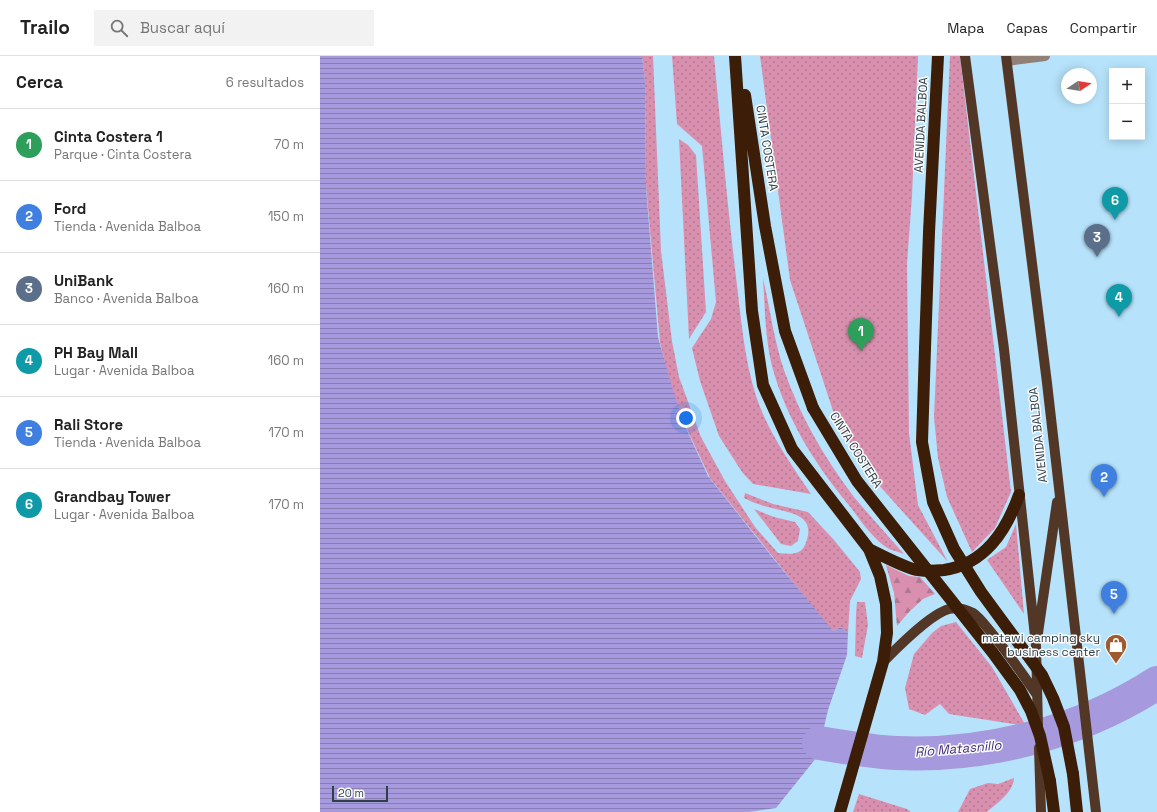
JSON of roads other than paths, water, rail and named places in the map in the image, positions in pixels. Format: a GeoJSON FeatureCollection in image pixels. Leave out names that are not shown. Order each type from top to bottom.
{"type":"FeatureCollection","features":[{"type":"Feature","properties":{"kind":"highway"},"geometry":{"type":"LineString","coordinates":[[735,56],[752,311],[763,385],[792,449],[869,549],[880,576],[886,604],[887,634],[882,666],[840,812]]}},
{"type":"Feature","properties":{"kind":"highway","name":"CINTA COSTERA"},"geometry":{"type":"LineString","coordinates":[[739,56],[765,226],[785,331],[813,408],[857,481],[993,653],[1020,690],[1031,712],[1040,736],[1050,781],[1054,812]]}},
{"type":"Feature","properties":{"kind":"highway","name":"AVENIDA BALBOA"},"geometry":{"type":"LineString","coordinates":[[938,56],[929,232],[922,442],[933,502],[954,549],[981,592],[1042,676],[1053,698],[1064,727],[1073,774],[1077,812]]}},
{"type":"Feature","properties":{"kind":"highway"},"geometry":{"type":"LineString","coordinates":[[869,549],[914,569],[934,571],[952,569],[976,558],[992,544],[1011,517],[1019,495]]}},
{"type":"Feature","properties":{"kind":"main road","name":"AVENIDA BALBOA"},"geometry":{"type":"LineString","coordinates":[[965,56],[1004,349],[1036,646],[1041,812]]}},
{"type":"Feature","properties":{"kind":"main road","name":"AVENIDA BALBOA"},"geometry":{"type":"LineString","coordinates":[[1007,58],[1096,812]]}},
{"type":"Feature","properties":{"kind":"main road"},"geometry":{"type":"LineString","coordinates":[[1036,646],[1058,488]]}},
{"type":"Feature","properties":{"kind":"main road"},"geometry":{"type":"LineString","coordinates":[[882,666],[912,634],[935,616],[950,609],[963,609],[974,614],[1011,656],[1037,697]]}},
{"type":"Feature","properties":{"kind":"street"},"geometry":{"type":"LineString","coordinates":[[1007,58],[1045,56]]}},
{"type":"Feature","properties":{"kind":"waterway","name":"Río Matasnillo"},"geometry":{"type":"LineString","coordinates":[[819,743],[897,753],[965,751],[999,746],[1033,738],[1065,728],[1128,700],[1157,683]]}},
{"type":"Feature","properties":{"kind":"place","name":"Grandbay Tower"},"geometry":{"type":"Point","coordinates":[1115,220]}},
{"type":"Feature","properties":{"kind":"place","name":"UniBank"},"geometry":{"type":"Point","coordinates":[1097,257]}},
{"type":"Feature","properties":{"kind":"place","name":"PH Bay Mall"},"geometry":{"type":"Point","coordinates":[1119,317]}},
{"type":"Feature","properties":{"kind":"place","name":"Cinta Costera 1"},"geometry":{"type":"Point","coordinates":[861,351]}},
{"type":"Feature","properties":{"kind":"place","name":"Ford"},"geometry":{"type":"Point","coordinates":[1104,497]}},
{"type":"Feature","properties":{"kind":"place","name":"Rali Store"},"geometry":{"type":"Point","coordinates":[1114,614]}},
{"type":"Feature","properties":{"kind":"place","name":"matawi camping sky business center"},"geometry":{"type":"Point","coordinates":[1116,664]}}]}
